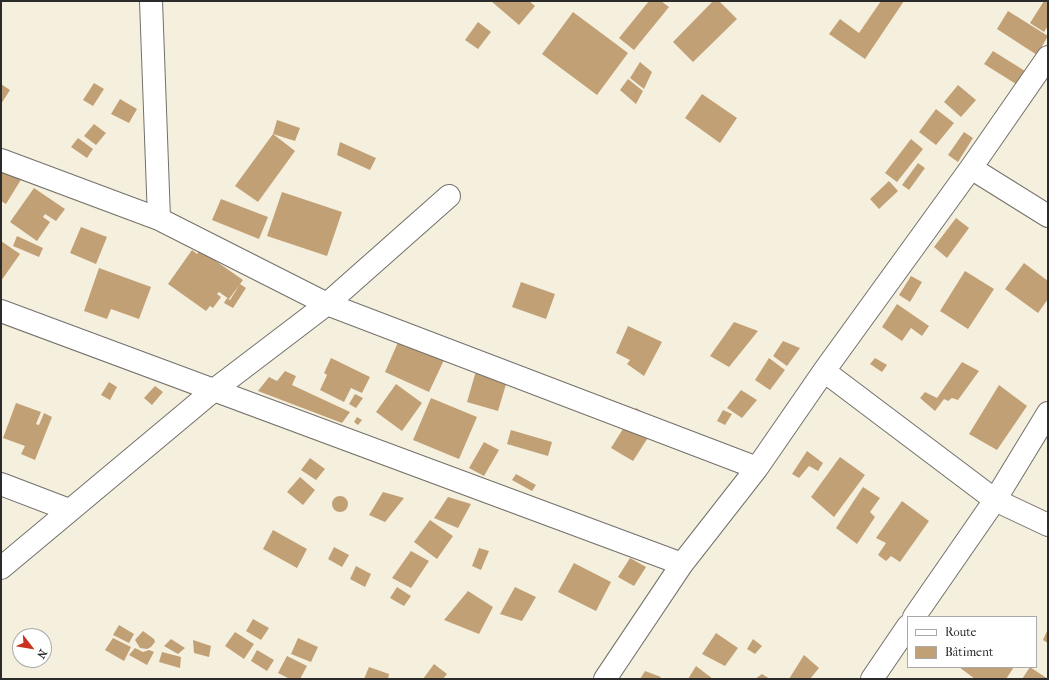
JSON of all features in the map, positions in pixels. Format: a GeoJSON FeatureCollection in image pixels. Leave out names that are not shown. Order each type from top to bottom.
{"type":"FeatureCollection","features":[{"type":"Feature","properties":{"kind":"street"},"geometry":{"type":"LineString","coordinates":[[150,1],[159,219]]}},
{"type":"Feature","properties":{"kind":"street"},"geometry":{"type":"LineString","coordinates":[[605,679],[682,564],[757,468],[824,370],[971,168],[1048,57]]}},
{"type":"Feature","properties":{"kind":"street"},"geometry":{"type":"LineString","coordinates":[[1,160],[159,219],[327,304],[757,468]]}},
{"type":"Feature","properties":{"kind":"street"},"geometry":{"type":"LineString","coordinates":[[971,168],[1048,216]]}},
{"type":"Feature","properties":{"kind":"street"},"geometry":{"type":"LineString","coordinates":[[1,568],[214,390],[327,304],[449,196]]}},
{"type":"Feature","properties":{"kind":"street"},"geometry":{"type":"LineString","coordinates":[[1,311],[682,564]]}},
{"type":"Feature","properties":{"kind":"street"},"geometry":{"type":"LineString","coordinates":[[824,370],[995,500],[1048,524]]}},
{"type":"Feature","properties":{"kind":"street"},"geometry":{"type":"LineString","coordinates":[[915,616],[995,500],[1048,414]]}},
{"type":"Feature","properties":{"kind":"street"},"geometry":{"type":"LineString","coordinates":[[1,484],[69,510]]}},
{"type":"Feature","properties":{"kind":"street"},"geometry":{"type":"LineString","coordinates":[[872,679],[907,627]]}},
{"type":"Feature","properties":{"kind":"building"},"geometry":{"type":"Polygon","coordinates":[[[491,1],[529,1],[535,6],[519,25],[491,1]]]}},
{"type":"Feature","properties":{"kind":"building"},"geometry":{"type":"Polygon","coordinates":[[[649,1],[661,1],[669,7],[634,50],[619,38],[649,1]]]}},
{"type":"Feature","properties":{"kind":"building"},"geometry":{"type":"Polygon","coordinates":[[[713,1],[719,1],[737,19],[693,62],[673,42],[713,1]]]}},
{"type":"Feature","properties":{"kind":"building"},"geometry":{"type":"Polygon","coordinates":[[[881,1],[904,1],[865,59],[829,34],[840,19],[859,33],[881,1]]]}},
{"type":"Feature","properties":{"kind":"building"},"geometry":{"type":"Polygon","coordinates":[[[1044,1],[1048,3],[1048,26],[1044,32],[1030,23],[1044,1]]]}},
{"type":"Feature","properties":{"kind":"building"},"geometry":{"type":"Polygon","coordinates":[[[1008,11],[1048,36],[1037,55],[997,29],[1008,11]]]}},
{"type":"Feature","properties":{"kind":"building"},"geometry":{"type":"Polygon","coordinates":[[[573,12],[628,53],[597,95],[542,54],[573,12]]]}},
{"type":"Feature","properties":{"kind":"building"},"geometry":{"type":"Polygon","coordinates":[[[478,22],[491,32],[478,49],[465,40],[478,22]]]}},
{"type":"Feature","properties":{"kind":"building"},"geometry":{"type":"Polygon","coordinates":[[[993,51],[1025,71],[1016,84],[984,64],[993,51]]]}},
{"type":"Feature","properties":{"kind":"building"},"geometry":{"type":"Polygon","coordinates":[[[640,62],[652,72],[644,89],[630,78],[640,62]]]}},
{"type":"Feature","properties":{"kind":"building"},"geometry":{"type":"Polygon","coordinates":[[[628,79],[643,91],[636,104],[620,90],[628,79]]]}},
{"type":"Feature","properties":{"kind":"building"},"geometry":{"type":"Polygon","coordinates":[[[94,83],[104,89],[93,106],[83,100],[94,83]]]}},
{"type":"Feature","properties":{"kind":"building"},"geometry":{"type":"Polygon","coordinates":[[[1,84],[10,90],[1,104],[1,84]]]}},
{"type":"Feature","properties":{"kind":"building"},"geometry":{"type":"Polygon","coordinates":[[[958,85],[976,100],[961,117],[944,102],[958,85]]]}},
{"type":"Feature","properties":{"kind":"building"},"geometry":{"type":"Polygon","coordinates":[[[702,94],[737,118],[720,143],[685,118],[702,94]]]}},
{"type":"Feature","properties":{"kind":"building"},"geometry":{"type":"Polygon","coordinates":[[[120,99],[137,109],[129,123],[111,114],[120,99]]]}},
{"type":"Feature","properties":{"kind":"building"},"geometry":{"type":"Polygon","coordinates":[[[936,109],[954,123],[936,145],[919,132],[936,109]]]}},
{"type":"Feature","properties":{"kind":"building"},"geometry":{"type":"Polygon","coordinates":[[[277,120],[300,128],[295,141],[273,134],[277,120]]]}},
{"type":"Feature","properties":{"kind":"building"},"geometry":{"type":"Polygon","coordinates":[[[94,124],[106,133],[96,145],[84,136],[94,124]]]}},
{"type":"Feature","properties":{"kind":"building"},"geometry":{"type":"Polygon","coordinates":[[[964,132],[973,138],[958,162],[948,155],[964,132]]]}},
{"type":"Feature","properties":{"kind":"building"},"geometry":{"type":"Polygon","coordinates":[[[273,134],[295,151],[258,202],[235,186],[273,134]]]}},
{"type":"Feature","properties":{"kind":"building"},"geometry":{"type":"Polygon","coordinates":[[[78,138],[93,149],[87,158],[71,147],[78,138]]]}},
{"type":"Feature","properties":{"kind":"building"},"geometry":{"type":"Polygon","coordinates":[[[911,139],[923,149],[897,182],[885,173],[911,139]]]}},
{"type":"Feature","properties":{"kind":"building"},"geometry":{"type":"Polygon","coordinates":[[[340,142],[376,158],[370,170],[337,155],[340,142]]]}},
{"type":"Feature","properties":{"kind":"building"},"geometry":{"type":"Polygon","coordinates":[[[918,163],[925,168],[909,190],[902,185],[918,163]]]}},
{"type":"Feature","properties":{"kind":"building"},"geometry":{"type":"Polygon","coordinates":[[[1,172],[22,178],[6,204],[1,201],[1,172]]]}},
{"type":"Feature","properties":{"kind":"building"},"geometry":{"type":"Polygon","coordinates":[[[889,181],[898,191],[879,209],[870,199],[889,181]]]}},
{"type":"Feature","properties":{"kind":"building"},"geometry":{"type":"Polygon","coordinates":[[[34,188],[65,209],[56,221],[45,214],[43,217],[50,222],[37,241],[10,222],[34,188]]]}},
{"type":"Feature","properties":{"kind":"building"},"geometry":{"type":"Polygon","coordinates":[[[282,192],[342,212],[327,256],[267,236],[282,192]]]}},
{"type":"Feature","properties":{"kind":"building"},"geometry":{"type":"Polygon","coordinates":[[[221,199],[268,217],[259,239],[212,220],[221,199]]]}},
{"type":"Feature","properties":{"kind":"building"},"geometry":{"type":"Polygon","coordinates":[[[956,218],[969,228],[947,258],[934,247],[956,218]]]}},
{"type":"Feature","properties":{"kind":"building"},"geometry":{"type":"Polygon","coordinates":[[[81,227],[107,237],[96,264],[70,253],[81,227]]]}},
{"type":"Feature","properties":{"kind":"building"},"geometry":{"type":"Polygon","coordinates":[[[17,236],[43,248],[39,257],[13,246],[17,236]]]}},
{"type":"Feature","properties":{"kind":"building"},"geometry":{"type":"Polygon","coordinates":[[[1,241],[20,254],[1,281],[1,241]]]}},
{"type":"Feature","properties":{"kind":"building"},"geometry":{"type":"Polygon","coordinates":[[[192,250],[197,254],[200,250],[243,280],[229,299],[219,292],[217,294],[221,297],[213,308],[210,306],[206,311],[168,284],[192,250]]]}},
{"type":"Feature","properties":{"kind":"building"},"geometry":{"type":"Polygon","coordinates":[[[1024,263],[1048,281],[1048,299],[1038,313],[1005,289],[1024,263]]]}},
{"type":"Feature","properties":{"kind":"building"},"geometry":{"type":"Polygon","coordinates":[[[99,268],[151,287],[139,319],[111,309],[107,319],[84,311],[99,268]]]}},
{"type":"Feature","properties":{"kind":"building"},"geometry":{"type":"Polygon","coordinates":[[[965,271],[994,289],[968,329],[940,311],[965,271]]]}},
{"type":"Feature","properties":{"kind":"building"},"geometry":{"type":"Polygon","coordinates":[[[911,276],[922,282],[910,302],[899,295],[911,276]]]}},
{"type":"Feature","properties":{"kind":"building"},"geometry":{"type":"Polygon","coordinates":[[[521,282],[555,294],[546,319],[512,307],[521,282]]]}},
{"type":"Feature","properties":{"kind":"building"},"geometry":{"type":"Polygon","coordinates":[[[240,284],[246,288],[233,308],[224,303],[227,298],[230,300],[240,284]]]}},
{"type":"Feature","properties":{"kind":"building"},"geometry":{"type":"Polygon","coordinates":[[[897,304],[929,326],[922,336],[911,328],[902,341],[882,327],[897,304]]]}},
{"type":"Feature","properties":{"kind":"building"},"geometry":{"type":"Polygon","coordinates":[[[734,322],[758,331],[729,367],[710,356],[734,322]]]}},
{"type":"Feature","properties":{"kind":"building"},"geometry":{"type":"Polygon","coordinates":[[[628,326],[662,342],[644,376],[627,364],[630,360],[616,353],[628,326]]]}},
{"type":"Feature","properties":{"kind":"building"},"geometry":{"type":"Polygon","coordinates":[[[399,340],[444,360],[429,392],[385,372],[399,340]]]}},
{"type":"Feature","properties":{"kind":"building"},"geometry":{"type":"Polygon","coordinates":[[[783,341],[800,348],[787,366],[773,356],[783,341]]]}},
{"type":"Feature","properties":{"kind":"building"},"geometry":{"type":"Polygon","coordinates":[[[331,358],[370,377],[362,393],[351,388],[344,402],[320,390],[327,375],[324,373],[331,358]]]}},
{"type":"Feature","properties":{"kind":"building"},"geometry":{"type":"Polygon","coordinates":[[[769,358],[785,370],[770,390],[755,380],[769,358]]]}},
{"type":"Feature","properties":{"kind":"building"},"geometry":{"type":"Polygon","coordinates":[[[875,358],[887,365],[882,372],[870,364],[875,358]]]}},
{"type":"Feature","properties":{"kind":"building"},"geometry":{"type":"Polygon","coordinates":[[[962,362],[979,371],[958,400],[952,398],[948,401],[944,399],[935,411],[920,398],[925,392],[937,398],[962,362]]]}},
{"type":"Feature","properties":{"kind":"building"},"geometry":{"type":"Polygon","coordinates":[[[285,371],[296,376],[292,385],[350,412],[342,423],[258,391],[269,377],[277,381],[285,371]]]}},
{"type":"Feature","properties":{"kind":"building"},"geometry":{"type":"Polygon","coordinates":[[[476,371],[507,381],[498,411],[467,402],[476,371]]]}},
{"type":"Feature","properties":{"kind":"building"},"geometry":{"type":"Polygon","coordinates":[[[109,382],[117,387],[110,400],[101,395],[109,382]]]}},
{"type":"Feature","properties":{"kind":"building"},"geometry":{"type":"Polygon","coordinates":[[[396,384],[422,403],[402,431],[376,412],[396,384]]]}},
{"type":"Feature","properties":{"kind":"building"},"geometry":{"type":"Polygon","coordinates":[[[999,385],[1027,406],[997,450],[969,434],[999,385]]]}},
{"type":"Feature","properties":{"kind":"building"},"geometry":{"type":"Polygon","coordinates":[[[155,386],[163,392],[152,405],[144,398],[155,386]]]}},
{"type":"Feature","properties":{"kind":"building"},"geometry":{"type":"Polygon","coordinates":[[[741,390],[757,400],[742,418],[727,408],[741,390]]]}},
{"type":"Feature","properties":{"kind":"building"},"geometry":{"type":"Polygon","coordinates":[[[355,394],[363,398],[356,408],[349,404],[355,394]]]}},
{"type":"Feature","properties":{"kind":"building"},"geometry":{"type":"Polygon","coordinates":[[[431,398],[477,417],[459,459],[413,440],[431,398]]]}},
{"type":"Feature","properties":{"kind":"building"},"geometry":{"type":"Polygon","coordinates":[[[16,403],[41,412],[36,424],[39,425],[44,413],[52,417],[35,460],[21,454],[25,446],[3,438],[16,403]]]}},
{"type":"Feature","properties":{"kind":"building"},"geometry":{"type":"Polygon","coordinates":[[[636,408],[658,422],[633,461],[611,448],[636,408]]]}},
{"type":"Feature","properties":{"kind":"building"},"geometry":{"type":"Polygon","coordinates":[[[723,410],[732,414],[725,425],[717,421],[723,410]]]}},
{"type":"Feature","properties":{"kind":"building"},"geometry":{"type":"Polygon","coordinates":[[[357,417],[362,420],[358,425],[354,422],[357,417]]]}},
{"type":"Feature","properties":{"kind":"building"},"geometry":{"type":"Polygon","coordinates":[[[511,430],[552,442],[548,456],[507,444],[511,430]]]}},
{"type":"Feature","properties":{"kind":"building"},"geometry":{"type":"Polygon","coordinates":[[[484,442],[499,450],[484,476],[469,468],[484,442]]]}},
{"type":"Feature","properties":{"kind":"building"},"geometry":{"type":"Polygon","coordinates":[[[807,451],[823,463],[818,471],[809,466],[799,478],[792,474],[807,451]]]}},
{"type":"Feature","properties":{"kind":"building"},"geometry":{"type":"Polygon","coordinates":[[[840,457],[865,475],[834,517],[811,497],[840,457]]]}},
{"type":"Feature","properties":{"kind":"building"},"geometry":{"type":"Polygon","coordinates":[[[310,458],[325,469],[316,480],[301,470],[310,458]]]}},
{"type":"Feature","properties":{"kind":"building"},"geometry":{"type":"Polygon","coordinates":[[[516,474],[536,485],[532,491],[512,480],[516,474]]]}},
{"type":"Feature","properties":{"kind":"building"},"geometry":{"type":"Polygon","coordinates":[[[300,477],[315,490],[303,505],[287,492],[300,477]]]}},
{"type":"Feature","properties":{"kind":"building"},"geometry":{"type":"Polygon","coordinates":[[[863,487],[880,498],[870,512],[875,517],[857,544],[836,528],[863,487]]]}},
{"type":"Feature","properties":{"kind":"building"},"geometry":{"type":"Polygon","coordinates":[[[383,492],[404,498],[385,522],[369,515],[383,492]]]}},
{"type":"Feature","properties":{"kind":"building"},"geometry":{"type":"Polygon","coordinates":[[[340,496],[346,498],[348,504],[346,510],[340,512],[334,510],[332,504],[334,498],[340,496]]]}},
{"type":"Feature","properties":{"kind":"building"},"geometry":{"type":"Polygon","coordinates":[[[448,497],[471,504],[458,528],[434,518],[448,497]]]}},
{"type":"Feature","properties":{"kind":"building"},"geometry":{"type":"Polygon","coordinates":[[[902,501],[929,521],[900,562],[891,556],[886,561],[878,555],[886,543],[876,538],[902,501]]]}},
{"type":"Feature","properties":{"kind":"building"},"geometry":{"type":"Polygon","coordinates":[[[430,520],[453,536],[437,559],[414,542],[430,520]]]}},
{"type":"Feature","properties":{"kind":"building"},"geometry":{"type":"Polygon","coordinates":[[[273,530],[307,549],[297,568],[263,549],[273,530]]]}},
{"type":"Feature","properties":{"kind":"building"},"geometry":{"type":"Polygon","coordinates":[[[334,547],[349,555],[342,567],[328,559],[334,547]]]}},
{"type":"Feature","properties":{"kind":"building"},"geometry":{"type":"Polygon","coordinates":[[[479,548],[489,551],[481,570],[472,566],[479,548]]]}},
{"type":"Feature","properties":{"kind":"building"},"geometry":{"type":"Polygon","coordinates":[[[411,551],[429,561],[411,588],[392,578],[411,551]]]}},
{"type":"Feature","properties":{"kind":"building"},"geometry":{"type":"Polygon","coordinates":[[[630,558],[646,567],[634,586],[618,577],[630,558]]]}},
{"type":"Feature","properties":{"kind":"building"},"geometry":{"type":"Polygon","coordinates":[[[574,563],[611,582],[596,611],[558,592],[574,563]]]}},
{"type":"Feature","properties":{"kind":"building"},"geometry":{"type":"Polygon","coordinates":[[[356,566],[371,574],[365,587],[350,579],[356,566]]]}},
{"type":"Feature","properties":{"kind":"building"},"geometry":{"type":"Polygon","coordinates":[[[397,587],[411,596],[404,606],[390,598],[397,587]]]}},
{"type":"Feature","properties":{"kind":"building"},"geometry":{"type":"Polygon","coordinates":[[[515,587],[536,597],[522,621],[500,614],[515,587]]]}},
{"type":"Feature","properties":{"kind":"building"},"geometry":{"type":"Polygon","coordinates":[[[468,591],[493,607],[479,634],[444,620],[468,591]]]}},
{"type":"Feature","properties":{"kind":"building"},"geometry":{"type":"Polygon","coordinates":[[[253,619],[269,628],[261,640],[246,631],[253,619]]]}},
{"type":"Feature","properties":{"kind":"building"},"geometry":{"type":"Polygon","coordinates":[[[119,625],[134,634],[129,643],[113,635],[119,625]]]}},
{"type":"Feature","properties":{"kind":"building"},"geometry":{"type":"Polygon","coordinates":[[[1048,629],[1048,643],[1043,640],[1048,629]]]}},
{"type":"Feature","properties":{"kind":"building"},"geometry":{"type":"Polygon","coordinates":[[[143,631],[154,639],[155,642],[147,649],[140,648],[135,640],[143,631]]]}},
{"type":"Feature","properties":{"kind":"building"},"geometry":{"type":"Polygon","coordinates":[[[235,632],[254,644],[244,659],[225,646],[235,632]]]}},
{"type":"Feature","properties":{"kind":"building"},"geometry":{"type":"Polygon","coordinates":[[[716,633],[738,648],[725,666],[702,654],[716,633]]]}},
{"type":"Feature","properties":{"kind":"building"},"geometry":{"type":"Polygon","coordinates":[[[113,638],[131,647],[124,661],[105,650],[113,638]]]}},
{"type":"Feature","properties":{"kind":"building"},"geometry":{"type":"Polygon","coordinates":[[[298,638],[318,647],[311,662],[291,654],[298,638]]]}},
{"type":"Feature","properties":{"kind":"building"},"geometry":{"type":"Polygon","coordinates":[[[171,639],[185,648],[178,654],[164,646],[171,639]]]}},
{"type":"Feature","properties":{"kind":"building"},"geometry":{"type":"Polygon","coordinates":[[[753,639],[762,646],[755,654],[747,649],[753,639]]]}},
{"type":"Feature","properties":{"kind":"building"},"geometry":{"type":"Polygon","coordinates":[[[193,640],[211,646],[209,657],[194,653],[193,640]]]}},
{"type":"Feature","properties":{"kind":"building"},"geometry":{"type":"Polygon","coordinates":[[[135,648],[143,652],[149,650],[154,652],[147,665],[129,655],[135,648]]]}},
{"type":"Feature","properties":{"kind":"building"},"geometry":{"type":"Polygon","coordinates":[[[257,650],[274,660],[267,671],[251,661],[257,650]]]}},
{"type":"Feature","properties":{"kind":"building"},"geometry":{"type":"Polygon","coordinates":[[[162,652],[181,657],[180,668],[159,662],[162,652]]]}},
{"type":"Feature","properties":{"kind":"building"},"geometry":{"type":"Polygon","coordinates":[[[804,655],[819,668],[810,679],[789,679],[804,655]]]}},
{"type":"Feature","properties":{"kind":"building"},"geometry":{"type":"Polygon","coordinates":[[[287,656],[307,666],[300,679],[290,679],[278,673],[287,656]]]}},
{"type":"Feature","properties":{"kind":"building"},"geometry":{"type":"Polygon","coordinates":[[[434,664],[447,674],[443,679],[423,679],[434,664]]]}},
{"type":"Feature","properties":{"kind":"building"},"geometry":{"type":"Polygon","coordinates":[[[696,666],[713,679],[688,679],[696,666]]]}},
{"type":"Feature","properties":{"kind":"building"},"geometry":{"type":"Polygon","coordinates":[[[369,667],[389,674],[388,679],[364,679],[369,667]]]}},
{"type":"Feature","properties":{"kind":"building"},"geometry":{"type":"Polygon","coordinates":[[[960,668],[1013,668],[1006,679],[975,679],[960,668]]]}},
{"type":"Feature","properties":{"kind":"building"},"geometry":{"type":"Polygon","coordinates":[[[1029,668],[1032,668],[1048,679],[1022,679],[1029,668]]]}},
{"type":"Feature","properties":{"kind":"building"},"geometry":{"type":"Polygon","coordinates":[[[645,671],[661,677],[659,679],[640,679],[645,671]]]}},
{"type":"Feature","properties":{"kind":"building"},"geometry":{"type":"Polygon","coordinates":[[[762,674],[770,679],[755,679],[762,674]]]}}]}
